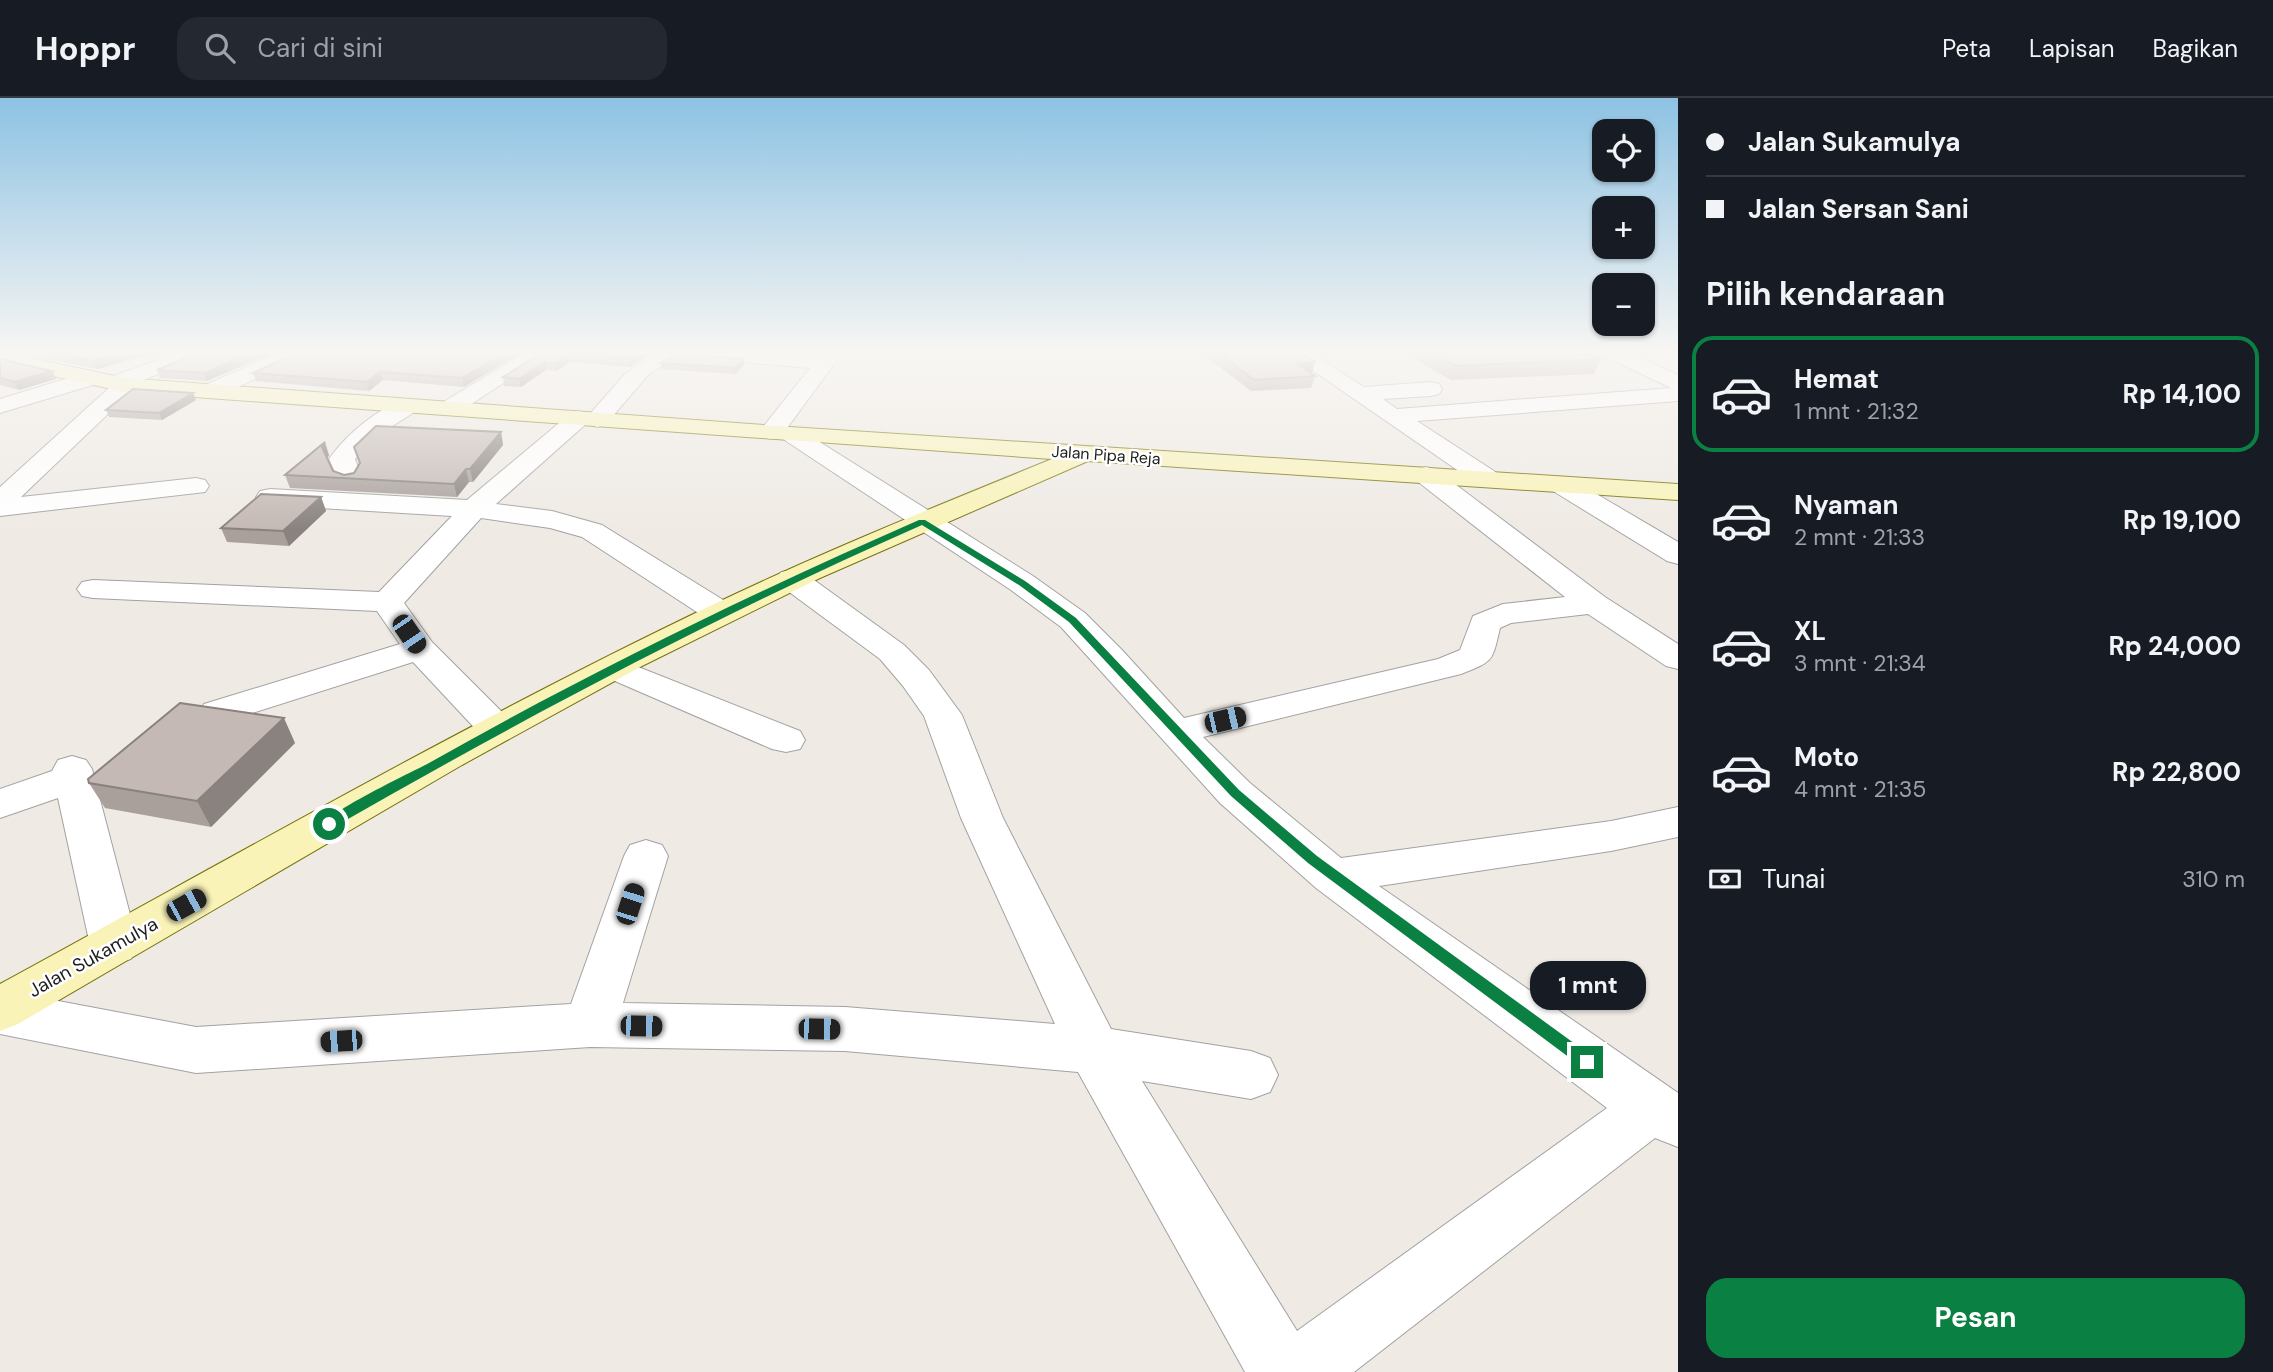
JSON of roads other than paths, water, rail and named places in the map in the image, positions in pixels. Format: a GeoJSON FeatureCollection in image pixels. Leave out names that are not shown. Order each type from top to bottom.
{"type":"FeatureCollection","features":[{"type":"Feature","properties":{"kind":"street"},"geometry":{"type":"LineString","coordinates":[[0,502],[93,411]]}},
{"type":"Feature","properties":{"kind":"street"},"geometry":{"type":"LineString","coordinates":[[349,477],[342,459],[352,445],[382,420],[398,411]]}},
{"type":"Feature","properties":{"kind":"street","name":"Jalan Pipa Reja"},"geometry":{"type":"LineString","coordinates":[[482,411],[1678,492]]}},
{"type":"Feature","properties":{"kind":"street"},"geometry":{"type":"LineString","coordinates":[[93,589],[387,602],[474,509],[596,411]]}},
{"type":"Feature","properties":{"kind":"street"},"geometry":{"type":"LineString","coordinates":[[794,411],[780,433],[1022,583],[1073,620],[1110,657],[1175,732],[1235,793],[1332,876],[1665,1114],[1298,1372]]}},
{"type":"Feature","properties":{"kind":"street"},"geometry":{"type":"LineString","coordinates":[[1385,411],[1488,479]]}},
{"type":"Feature","properties":{"kind":"street"},"geometry":{"type":"LineString","coordinates":[[1392,416],[1451,411]]}},
{"type":"Feature","properties":{"kind":"street","name":"Jalan Sukamulya"},"geometry":{"type":"LineString","coordinates":[[0,1011],[497,729],[721,612],[922,521],[1085,453]]}},
{"type":"Feature","properties":{"kind":"street"},"geometry":{"type":"LineString","coordinates":[[0,474],[40,464]]}},
{"type":"Feature","properties":{"kind":"street"},"geometry":{"type":"LineString","coordinates":[[1426,475],[1594,604],[1678,659]]}},
{"type":"Feature","properties":{"kind":"street"},"geometry":{"type":"LineString","coordinates":[[1562,485],[1678,555]]}},
{"type":"Feature","properties":{"kind":"street"},"geometry":{"type":"LineString","coordinates":[[0,508],[196,486]]}},
{"type":"Feature","properties":{"kind":"street"},"geometry":{"type":"LineString","coordinates":[[259,497],[474,509],[552,520],[592,531],[721,612]]}},
{"type":"Feature","properties":{"kind":"street"},"geometry":{"type":"LineString","coordinates":[[792,579],[892,652],[943,715],[982,818],[1094,1050],[1283,1372]]}},
{"type":"Feature","properties":{"kind":"street"},"geometry":{"type":"LineString","coordinates":[[387,602],[420,649],[497,729]]}},
{"type":"Feature","properties":{"kind":"street"},"geometry":{"type":"LineString","coordinates":[[1175,732],[1449,667],[1476,656],[1485,623],[1503,614],[1594,604]]}},
{"type":"Feature","properties":{"kind":"street"},"geometry":{"type":"LineString","coordinates":[[217,712],[420,649]]}},
{"type":"Feature","properties":{"kind":"street"},"geometry":{"type":"LineString","coordinates":[[613,668],[786,740]]}},
{"type":"Feature","properties":{"kind":"street"},"geometry":{"type":"LineString","coordinates":[[0,804],[73,774],[114,945]]}},
{"type":"Feature","properties":{"kind":"street"},"geometry":{"type":"LineString","coordinates":[[1332,876],[1597,838],[1678,822]]}},
{"type":"Feature","properties":{"kind":"street"},"geometry":{"type":"LineString","coordinates":[[590,1025],[646,856]]}},
{"type":"Feature","properties":{"kind":"street"},"geometry":{"type":"LineString","coordinates":[[0,1011],[196,1050],[590,1025],[845,1029],[1094,1050],[1251,1075]]}}]}
